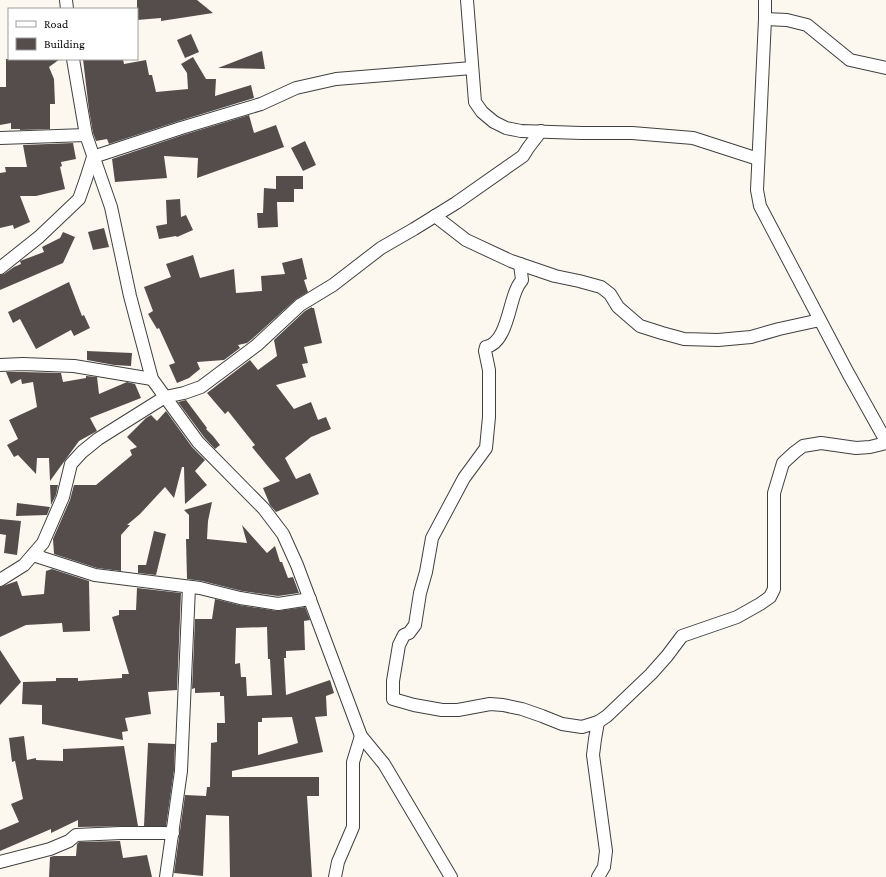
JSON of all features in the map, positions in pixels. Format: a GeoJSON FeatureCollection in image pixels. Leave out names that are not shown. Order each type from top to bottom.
{"type":"FeatureCollection","features":[{"type":"Feature","properties":{"kind":"street"},"geometry":{"type":"LineString","coordinates":[[467,0],[475,102],[482,112],[494,122],[506,128],[522,131],[632,133],[693,138],[758,159]]}},
{"type":"Feature","properties":{"kind":"street"},"geometry":{"type":"LineString","coordinates":[[520,264],[522,280],[516,289],[507,320],[498,339],[491,346],[486,347],[485,351],[489,370],[489,417],[486,448],[464,478],[432,538],[426,572],[420,593],[415,625],[409,633],[404,636],[399,645],[393,681],[393,699],[414,705],[442,710],[474,708],[490,704],[503,705],[522,709],[562,724],[582,727],[598,722],[607,716],[651,674],[682,636],[736,617],[760,604],[770,596],[774,589],[774,492],[782,463],[803,446],[821,443],[856,448],[870,447],[886,442],[760,206],[757,190],[765,0]]}},
{"type":"Feature","properties":{"kind":"street"},"geometry":{"type":"LineString","coordinates":[[765,19],[787,20],[807,25],[850,60],[886,68]]}},
{"type":"Feature","properties":{"kind":"street"},"geometry":{"type":"LineString","coordinates":[[73,60],[86,135],[111,207],[130,296],[152,379],[198,442],[264,509],[283,534],[297,565],[361,736],[384,764],[451,877]]}},
{"type":"Feature","properties":{"kind":"street"},"geometry":{"type":"LineString","coordinates":[[93,157],[261,104],[296,88],[336,79],[472,68]]}},
{"type":"Feature","properties":{"kind":"street"},"geometry":{"type":"LineString","coordinates":[[0,580],[24,565],[43,543],[63,497],[71,464],[82,452],[98,439],[165,397],[184,393],[200,387],[257,345],[300,305],[333,286],[381,248],[456,204],[523,156],[541,131]]}},
{"type":"Feature","properties":{"kind":"street"},"geometry":{"type":"LineString","coordinates":[[0,138],[86,135]]}},
{"type":"Feature","properties":{"kind":"street"},"geometry":{"type":"LineString","coordinates":[[0,268],[39,237],[79,198],[93,157]]}},
{"type":"Feature","properties":{"kind":"street"},"geometry":{"type":"LineString","coordinates":[[435,216],[466,240],[520,264],[555,276],[601,287],[610,294],[618,307],[640,326],[684,339],[718,340],[751,337],[779,328],[820,320]]}},
{"type":"Feature","properties":{"kind":"street"},"geometry":{"type":"LineString","coordinates":[[0,365],[23,364],[74,366],[152,379]]}},
{"type":"Feature","properties":{"kind":"street"},"geometry":{"type":"LineString","coordinates":[[33,554],[95,575],[200,588],[240,598],[278,604],[310,599]]}},
{"type":"Feature","properties":{"kind":"street"},"geometry":{"type":"LineString","coordinates":[[166,877],[182,771],[189,587]]}},
{"type":"Feature","properties":{"kind":"street"},"geometry":{"type":"LineString","coordinates":[[598,722],[593,755],[606,851],[604,867],[598,877]]}},
{"type":"Feature","properties":{"kind":"street"},"geometry":{"type":"LineString","coordinates":[[335,877],[338,862],[353,827],[353,762],[361,736]]}},
{"type":"Feature","properties":{"kind":"street"},"geometry":{"type":"LineString","coordinates":[[0,862],[50,849],[69,841],[76,835],[173,833]]}},
{"type":"Feature","properties":{"kind":"building"},"geometry":{"type":"Polygon","coordinates":[[[137,0],[197,0],[213,13],[161,21],[161,18],[138,20],[137,0]]]}},
{"type":"Feature","properties":{"kind":"building"},"geometry":{"type":"Polygon","coordinates":[[[191,34],[199,52],[185,58],[177,40],[191,34]]]}},
{"type":"Feature","properties":{"kind":"building"},"geometry":{"type":"Polygon","coordinates":[[[262,51],[265,69],[218,68],[262,51]]]}},
{"type":"Feature","properties":{"kind":"building"},"geometry":{"type":"Polygon","coordinates":[[[193,57],[206,79],[216,79],[215,96],[251,85],[254,98],[109,144],[107,139],[96,141],[89,110],[83,60],[123,60],[124,64],[146,60],[149,75],[152,75],[156,92],[188,89],[187,73],[181,64],[193,57]]]}},
{"type":"Feature","properties":{"kind":"building"},"geometry":{"type":"Polygon","coordinates":[[[6,59],[59,60],[49,67],[54,79],[55,104],[50,104],[50,129],[20,130],[11,129],[11,123],[0,125],[0,87],[6,87],[6,59]]]}},
{"type":"Feature","properties":{"kind":"building"},"geometry":{"type":"Polygon","coordinates":[[[249,115],[254,133],[276,125],[284,147],[197,178],[198,158],[164,156],[167,178],[115,182],[112,159],[249,115]]]}},
{"type":"Feature","properties":{"kind":"building"},"geometry":{"type":"Polygon","coordinates":[[[305,141],[316,165],[303,171],[291,148],[305,141]]]}},
{"type":"Feature","properties":{"kind":"building"},"geometry":{"type":"Polygon","coordinates":[[[73,143],[76,159],[61,162],[62,166],[60,167],[65,189],[36,196],[20,196],[30,222],[14,229],[13,225],[0,228],[0,173],[6,172],[5,167],[27,167],[23,145],[73,143]]]}},
{"type":"Feature","properties":{"kind":"building"},"geometry":{"type":"Polygon","coordinates":[[[276,176],[303,176],[303,189],[294,189],[294,202],[277,202],[278,227],[258,228],[257,213],[263,213],[264,188],[276,189],[276,176]]]}},
{"type":"Feature","properties":{"kind":"building"},"geometry":{"type":"Polygon","coordinates":[[[180,199],[181,217],[186,215],[193,230],[177,237],[159,239],[156,226],[167,224],[166,200],[180,199]]]}},
{"type":"Feature","properties":{"kind":"building"},"geometry":{"type":"Polygon","coordinates":[[[104,228],[109,247],[93,250],[88,232],[104,228]]]}},
{"type":"Feature","properties":{"kind":"building"},"geometry":{"type":"Polygon","coordinates":[[[63,232],[75,237],[63,263],[0,290],[0,275],[21,264],[20,261],[44,252],[42,247],[60,238],[63,232]]]}},
{"type":"Feature","properties":{"kind":"building"},"geometry":{"type":"Polygon","coordinates":[[[193,255],[200,278],[234,269],[236,293],[262,291],[261,276],[285,274],[282,263],[302,258],[307,279],[304,280],[308,292],[295,300],[247,343],[238,345],[240,348],[224,360],[197,362],[200,369],[189,378],[177,383],[169,365],[175,363],[159,328],[157,329],[148,314],[153,311],[144,287],[171,277],[166,264],[193,255]]]}},
{"type":"Feature","properties":{"kind":"building"},"geometry":{"type":"Polygon","coordinates":[[[69,282],[82,316],[84,315],[90,328],[74,336],[71,330],[36,349],[20,319],[13,323],[8,312],[69,282]]]}},
{"type":"Feature","properties":{"kind":"building"},"geometry":{"type":"Polygon","coordinates":[[[312,307],[314,308],[322,343],[304,347],[308,363],[302,364],[306,377],[276,385],[294,409],[311,402],[318,420],[326,417],[331,429],[311,437],[285,458],[296,479],[310,473],[319,494],[276,512],[270,505],[263,488],[280,481],[252,447],[255,445],[228,411],[225,414],[207,393],[250,360],[258,370],[277,356],[274,340],[305,311],[312,307]]]}},
{"type":"Feature","properties":{"kind":"building"},"geometry":{"type":"Polygon","coordinates":[[[87,351],[132,353],[131,366],[114,365],[87,360],[87,351]]]}},
{"type":"Feature","properties":{"kind":"building"},"geometry":{"type":"Polygon","coordinates":[[[6,372],[61,373],[63,382],[86,378],[86,376],[97,377],[99,394],[127,382],[135,384],[141,398],[90,418],[97,431],[79,441],[50,481],[49,458],[37,458],[36,474],[18,455],[14,457],[7,445],[18,439],[9,420],[37,407],[33,382],[22,384],[21,379],[11,384],[6,372]]]}},
{"type":"Feature","properties":{"kind":"building"},"geometry":{"type":"Polygon","coordinates":[[[186,400],[207,428],[206,429],[220,445],[215,449],[204,437],[178,402],[186,400]]]}},
{"type":"Feature","properties":{"kind":"building"},"geometry":{"type":"Polygon","coordinates":[[[166,411],[192,447],[205,460],[195,471],[207,485],[185,504],[184,467],[182,467],[174,498],[165,487],[140,514],[127,525],[130,525],[121,535],[121,571],[97,568],[54,554],[53,539],[70,500],[74,485],[96,485],[132,455],[130,450],[137,447],[127,437],[146,418],[151,415],[157,421],[166,411]]]}},
{"type":"Feature","properties":{"kind":"building"},"geometry":{"type":"Polygon","coordinates":[[[50,485],[58,485],[56,495],[51,505],[50,485]]]}},
{"type":"Feature","properties":{"kind":"building"},"geometry":{"type":"Polygon","coordinates":[[[212,502],[208,521],[207,539],[247,543],[242,525],[267,553],[275,546],[280,562],[282,562],[288,578],[293,577],[299,593],[278,596],[242,591],[202,581],[187,579],[186,539],[189,539],[189,515],[184,510],[212,502]]]}},
{"type":"Feature","properties":{"kind":"building"},"geometry":{"type":"Polygon","coordinates":[[[17,503],[50,507],[47,515],[16,516],[17,503]]]}},
{"type":"Feature","properties":{"kind":"building"},"geometry":{"type":"Polygon","coordinates":[[[0,519],[21,521],[17,555],[4,553],[6,535],[0,534],[0,519]]]}},
{"type":"Feature","properties":{"kind":"building"},"geometry":{"type":"Polygon","coordinates":[[[154,531],[166,534],[156,575],[138,573],[138,565],[146,565],[154,531]]]}},
{"type":"Feature","properties":{"kind":"building"},"geometry":{"type":"Polygon","coordinates":[[[52,569],[89,581],[90,631],[63,632],[62,623],[26,625],[0,637],[0,587],[17,581],[22,596],[44,594],[46,571],[52,569]]]}},
{"type":"Feature","properties":{"kind":"building"},"geometry":{"type":"Polygon","coordinates":[[[137,588],[181,593],[177,690],[148,692],[151,714],[125,718],[128,731],[122,732],[123,740],[42,724],[42,705],[22,704],[23,682],[56,681],[56,678],[78,678],[78,681],[122,678],[122,674],[129,674],[112,617],[119,615],[119,610],[136,610],[137,588]]]}},
{"type":"Feature","properties":{"kind":"building"},"geometry":{"type":"Polygon","coordinates":[[[215,599],[239,605],[277,611],[305,607],[310,620],[304,621],[305,650],[286,651],[286,658],[284,658],[286,695],[330,680],[334,693],[326,696],[327,716],[315,717],[323,752],[232,771],[232,777],[319,777],[319,796],[307,796],[312,877],[230,877],[229,816],[206,815],[203,876],[174,873],[185,795],[206,796],[207,787],[210,787],[211,743],[217,742],[217,723],[225,723],[224,696],[220,696],[220,692],[195,693],[195,688],[192,689],[195,619],[212,619],[215,599]],[[267,627],[236,628],[235,664],[240,663],[241,677],[246,677],[247,696],[272,695],[270,659],[268,659],[267,627]],[[292,717],[262,718],[262,722],[258,722],[258,755],[298,743],[292,717]]]}},
{"type":"Feature","properties":{"kind":"building"},"geometry":{"type":"Polygon","coordinates":[[[0,650],[21,682],[0,705],[0,650]]]}},
{"type":"Feature","properties":{"kind":"building"},"geometry":{"type":"Polygon","coordinates":[[[24,736],[27,760],[36,758],[36,760],[63,761],[63,749],[124,746],[138,826],[78,827],[78,820],[51,833],[51,829],[0,851],[0,830],[19,822],[11,804],[23,799],[15,761],[12,762],[9,738],[24,736]]]}},
{"type":"Feature","properties":{"kind":"building"},"geometry":{"type":"Polygon","coordinates":[[[148,743],[175,744],[174,770],[166,826],[144,826],[148,743]]]}},
{"type":"Feature","properties":{"kind":"building"},"geometry":{"type":"Polygon","coordinates":[[[120,841],[123,858],[147,855],[152,877],[49,877],[50,857],[76,856],[77,844],[79,842],[120,841]]]}}]}
